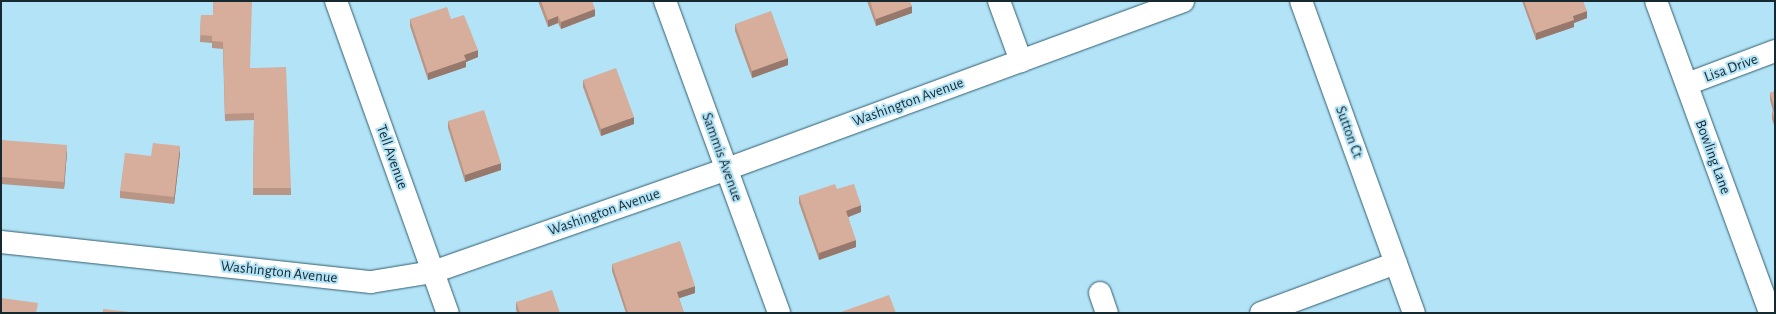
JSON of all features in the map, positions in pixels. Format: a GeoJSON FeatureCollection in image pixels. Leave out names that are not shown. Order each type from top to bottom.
{"type":"FeatureCollection","features":[{"type":"Feature","properties":{"kind":"street","name":"Tell Avenue"},"geometry":{"type":"LineString","coordinates":[[336,1],[448,313]]}},
{"type":"Feature","properties":{"kind":"street","name":"Sammis Avenue"},"geometry":{"type":"LineString","coordinates":[[665,1],[779,313]]}},
{"type":"Feature","properties":{"kind":"street"},"geometry":{"type":"LineString","coordinates":[[999,1],[1021,60]]}},
{"type":"Feature","properties":{"kind":"street","name":"Washington Avenue"},"geometry":{"type":"LineString","coordinates":[[1,242],[371,282],[433,272],[727,169],[1183,1]]}},
{"type":"Feature","properties":{"kind":"street","name":"Sutton Ct"},"geometry":{"type":"LineString","coordinates":[[1301,1],[1414,313]]}},
{"type":"Feature","properties":{"kind":"street","name":"Bowling Lane"},"geometry":{"type":"LineString","coordinates":[[1656,1],[1770,313]]}},
{"type":"Feature","properties":{"kind":"street","name":"Lisa Drive"},"geometry":{"type":"LineString","coordinates":[[1687,84],[1775,51]]}},
{"type":"Feature","properties":{"kind":"street"},"geometry":{"type":"LineString","coordinates":[[1261,313],[1396,263]]}},
{"type":"Feature","properties":{"kind":"building"},"geometry":{"type":"Polygon","coordinates":[[[213,1],[252,1],[250,68],[286,67],[291,188],[253,188],[254,113],[225,114],[223,42],[212,41],[212,36],[200,35],[201,15],[213,15],[213,1]]]}},
{"type":"Feature","properties":{"kind":"building"},"geometry":{"type":"Polygon","coordinates":[[[541,1],[592,1],[595,9],[561,22],[558,16],[548,20],[541,1]]]}},
{"type":"Feature","properties":{"kind":"building"},"geometry":{"type":"Polygon","coordinates":[[[870,1],[910,1],[912,6],[876,19],[870,1]]]}},
{"type":"Feature","properties":{"kind":"building"},"geometry":{"type":"Polygon","coordinates":[[[1524,1],[1583,1],[1587,11],[1573,16],[1574,20],[1536,33],[1524,1]]]}},
{"type":"Feature","properties":{"kind":"building"},"geometry":{"type":"Polygon","coordinates":[[[447,7],[451,19],[464,15],[478,50],[464,55],[466,60],[428,73],[410,19],[447,7]]]}},
{"type":"Feature","properties":{"kind":"building"},"geometry":{"type":"Polygon","coordinates":[[[771,11],[788,58],[752,71],[735,24],[771,11]]]}},
{"type":"Feature","properties":{"kind":"building"},"geometry":{"type":"Polygon","coordinates":[[[616,68],[634,117],[601,129],[583,80],[616,68]]]}},
{"type":"Feature","properties":{"kind":"building"},"geometry":{"type":"Polygon","coordinates":[[[1775,91],[1775,109],[1770,93],[1775,91]]]}},
{"type":"Feature","properties":{"kind":"building"},"geometry":{"type":"Polygon","coordinates":[[[484,110],[501,163],[465,175],[448,121],[484,110]]]}},
{"type":"Feature","properties":{"kind":"building"},"geometry":{"type":"Polygon","coordinates":[[[1775,111],[1775,121],[1772,112],[1775,111]]]}},
{"type":"Feature","properties":{"kind":"building"},"geometry":{"type":"Polygon","coordinates":[[[1,140],[67,145],[64,182],[1,177],[1,140]]]}},
{"type":"Feature","properties":{"kind":"building"},"geometry":{"type":"Polygon","coordinates":[[[153,143],[180,146],[174,197],[120,191],[125,153],[151,156],[153,143]]]}},
{"type":"Feature","properties":{"kind":"building"},"geometry":{"type":"Polygon","coordinates":[[[835,184],[837,189],[854,184],[861,205],[846,211],[856,240],[819,253],[799,196],[835,184]]]}},
{"type":"Feature","properties":{"kind":"building"},"geometry":{"type":"Polygon","coordinates":[[[680,241],[695,286],[677,292],[684,313],[628,313],[612,264],[680,241]]]}},
{"type":"Feature","properties":{"kind":"building"},"geometry":{"type":"Polygon","coordinates":[[[552,290],[560,313],[520,313],[516,302],[552,290]]]}},
{"type":"Feature","properties":{"kind":"building"},"geometry":{"type":"Polygon","coordinates":[[[889,295],[896,313],[841,313],[841,312],[889,295]]]}},
{"type":"Feature","properties":{"kind":"building"},"geometry":{"type":"Polygon","coordinates":[[[1,298],[38,303],[36,313],[1,313],[1,298]]]}},
{"type":"Feature","properties":{"kind":"building"},"geometry":{"type":"Polygon","coordinates":[[[103,309],[139,313],[103,313],[103,309]]]}}]}
